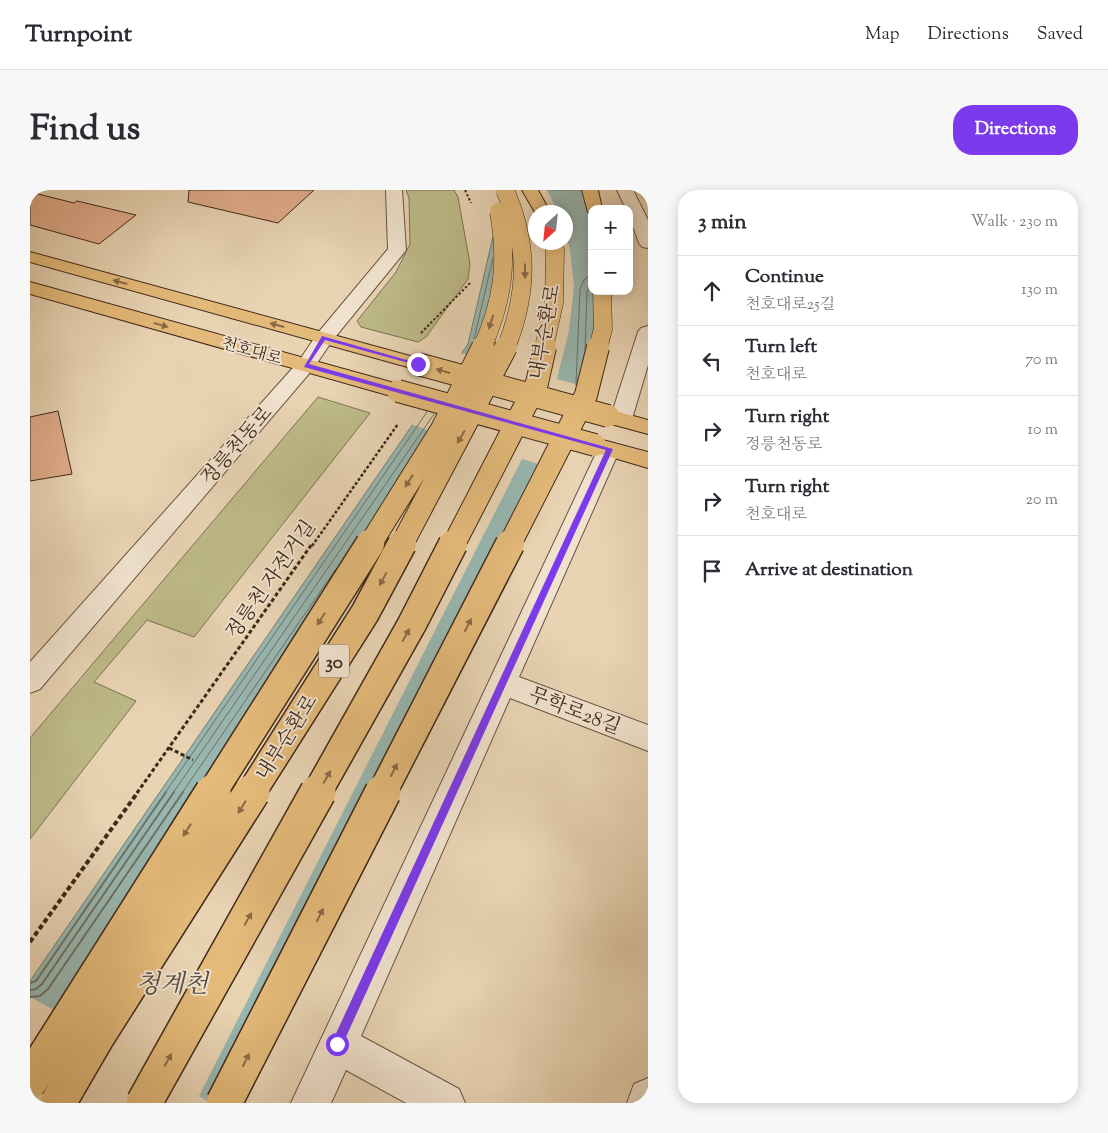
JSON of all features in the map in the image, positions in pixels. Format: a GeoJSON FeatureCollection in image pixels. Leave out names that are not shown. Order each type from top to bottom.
{"type":"FeatureCollection","features":[{"type":"Feature","properties":{"kind":"main road","name":"내부순환로"},"geometry":{"type":"LineString","coordinates":[[58,1103],[97,1036],[365,613],[498,368],[517,320],[525,278],[525,251],[517,217],[505,190]]}},
{"type":"Feature","properties":{"kind":"main road"},"geometry":{"type":"LineString","coordinates":[[530,190],[538,205]]}},
{"type":"Feature","properties":{"kind":"main road"},"geometry":{"type":"LineString","coordinates":[[590,190],[593,205]]}},
{"type":"Feature","properties":{"kind":"main road"},"geometry":{"type":"LineString","coordinates":[[30,1081],[420,463],[466,385],[484,344],[498,300],[501,282],[504,236],[495,199],[480,197]]}},
{"type":"Feature","properties":{"kind":"main road","name":"내부순환로"},"geometry":{"type":"LineString","coordinates":[[144,1103],[412,624],[537,382],[554,303],[555,250]]}},
{"type":"Feature","properties":{"kind":"main road","name":"천호대로"},"geometry":{"type":"LineString","coordinates":[[30,257],[648,426]]}},
{"type":"Feature","properties":{"kind":"main road","name":"천호대로"},"geometry":{"type":"LineString","coordinates":[[30,288],[648,460]]}},
{"type":"Feature","properties":{"kind":"main road"},"geometry":{"type":"LineString","coordinates":[[224,1103],[586,395],[603,330],[602,295]]}},
{"type":"Feature","properties":{"kind":"street","name":"정릉천동로"},"geometry":{"type":"LineString","coordinates":[[30,681],[306,365],[324,338],[397,250],[394,190]]}},
{"type":"Feature","properties":{"kind":"street"},"geometry":{"type":"LineString","coordinates":[[625,190],[644,229],[648,243]]}},
{"type":"Feature","properties":{"kind":"street"},"geometry":{"type":"LineString","coordinates":[[614,417],[648,332]]}},
{"type":"Feature","properties":{"kind":"street"},"geometry":{"type":"LineString","coordinates":[[311,1103],[502,683],[602,447]]}},
{"type":"Feature","properties":{"kind":"street","name":"무학로28길"},"geometry":{"type":"LineString","coordinates":[[502,683],[648,738]]}},
{"type":"Feature","properties":{"kind":"street"},"geometry":{"type":"LineString","coordinates":[[337,1044],[444,1103]]}},
{"type":"Feature","properties":{"kind":"street"},"geometry":{"type":"LineString","coordinates":[[647,1103],[648,1098]]}},
{"type":"Feature","properties":{"kind":"path"},"geometry":{"type":"LineString","coordinates":[[466,190],[480,197]]}},
{"type":"Feature","properties":{"kind":"path"},"geometry":{"type":"LineString","coordinates":[[396,358],[475,278],[474,285]]}},
{"type":"Feature","properties":{"kind":"path","name":"정릉천 자전거길"},"geometry":{"type":"LineString","coordinates":[[30,942],[401,420]]}},
{"type":"Feature","properties":{"kind":"shaded area"},"geometry":{"type":"Polygon","coordinates":[[[406,190],[454,190],[458,197],[470,264],[468,279],[426,337],[418,342],[361,327],[357,321],[396,272],[410,244],[409,198],[406,190]]]}},
{"type":"Feature","properties":{"kind":"shaded area"},"geometry":{"type":"Polygon","coordinates":[[[318,397],[370,413],[194,637],[147,620],[94,682],[136,701],[30,839],[30,738],[318,397]]]}},
{"type":"Feature","properties":{"kind":"water","name":"청계천"},"geometry":{"type":"Polygon","coordinates":[[[498,190],[585,190],[591,205],[588,205],[588,295],[598,295],[594,398],[244,1103],[30,1103],[30,981],[468,344],[502,198],[498,190]]]}},
{"type":"Feature","properties":{"kind":"pier","name":"청계천"},"geometry":{"type":"Polygon","coordinates":[[[495,190],[547,190],[554,205],[528,205],[528,250],[570,250],[574,287],[569,330],[557,379],[597,390],[596,399],[561,471],[522,459],[199,1096],[210,1103],[30,1103],[30,997],[71,1019],[439,434],[410,424],[459,353],[479,358],[500,284],[494,223],[499,198],[495,190]]]}},
{"type":"Feature","properties":{"kind":"building"},"geometry":{"type":"Polygon","coordinates":[[[189,190],[314,190],[278,223],[188,202],[189,190]]]}},
{"type":"Feature","properties":{"kind":"building"},"geometry":{"type":"Polygon","coordinates":[[[30,192],[136,215],[99,244],[30,225],[30,192]]]}},
{"type":"Feature","properties":{"kind":"building"},"geometry":{"type":"Polygon","coordinates":[[[58,411],[72,474],[30,481],[30,417],[58,411]]]}},
{"type":"Feature","properties":{"kind":"route"},"geometry":{"type":"LineString","coordinates":[[337,1044],[610,449],[306,365],[324,338],[418,364]]}}]}
